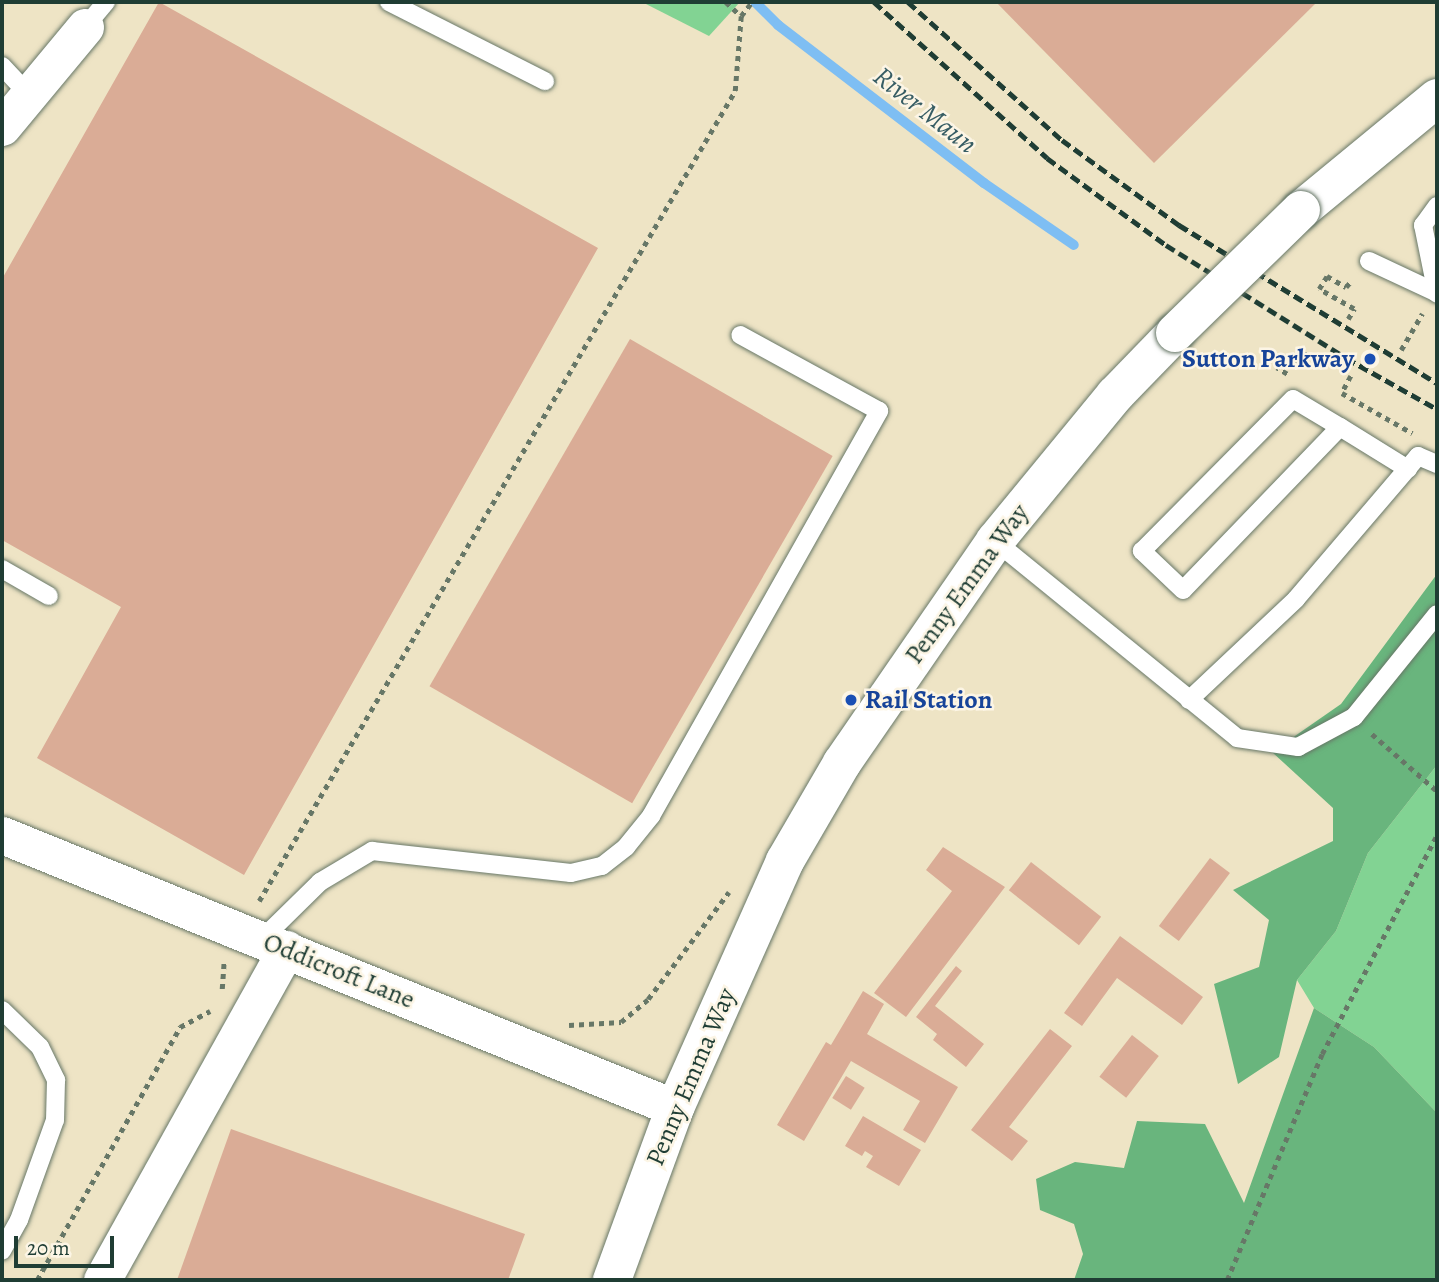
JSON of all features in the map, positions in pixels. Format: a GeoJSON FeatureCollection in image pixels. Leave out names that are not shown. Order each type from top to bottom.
{"type":"FeatureCollection","features":[{"type":"Feature","properties":{"kind":"main road"},"geometry":{"type":"LineString","coordinates":[[1434,108],[1437,75]]}},
{"type":"Feature","properties":{"kind":"main road","name":"Penny Emma Way"},"geometry":{"type":"LineString","coordinates":[[611,1280],[675,1108],[785,861],[842,763],[995,541],[1115,395],[1175,333],[1301,210],[1434,108]]}},
{"type":"Feature","properties":{"kind":"street"},"geometry":{"type":"LineString","coordinates":[[2,127],[95,14]]}},
{"type":"Feature","properties":{"kind":"street","name":"Oddicroft Lane"},"geometry":{"type":"LineString","coordinates":[[2,835],[675,1108]]}},
{"type":"Feature","properties":{"kind":"street"},"geometry":{"type":"LineString","coordinates":[[102,1280],[263,940]]}},
{"type":"Feature","properties":{"kind":"lane"},"geometry":{"type":"LineString","coordinates":[[389,2],[545,81]]}},
{"type":"Feature","properties":{"kind":"lane"},"geometry":{"type":"LineString","coordinates":[[2,66],[29,95]]}},
{"type":"Feature","properties":{"kind":"lane"},"geometry":{"type":"LineString","coordinates":[[1369,261],[1435,292],[1430,228],[1437,206]]}},
{"type":"Feature","properties":{"kind":"lane"},"geometry":{"type":"LineString","coordinates":[[263,940],[320,882],[372,851],[571,873],[602,866],[626,847],[651,816],[878,411],[740,335]]}},
{"type":"Feature","properties":{"kind":"lane"},"geometry":{"type":"LineString","coordinates":[[1340,427],[1183,590],[1142,551],[1293,399],[1340,427],[1408,469]]}},
{"type":"Feature","properties":{"kind":"lane"},"geometry":{"type":"LineString","coordinates":[[1189,700],[1296,599],[1418,456],[1437,464]]}},
{"type":"Feature","properties":{"kind":"lane"},"geometry":{"type":"LineString","coordinates":[[995,541],[1237,737],[1298,747],[1353,717],[1437,614]]}},
{"type":"Feature","properties":{"kind":"lane"},"geometry":{"type":"LineString","coordinates":[[2,569],[49,596]]}},
{"type":"Feature","properties":{"kind":"lane"},"geometry":{"type":"LineString","coordinates":[[2,1010],[40,1047],[56,1080],[55,1121],[19,1220],[2,1251]]}},
{"type":"Feature","properties":{"kind":"path"},"geometry":{"type":"LineString","coordinates":[[726,2],[743,14]]}},
{"type":"Feature","properties":{"kind":"path"},"geometry":{"type":"LineString","coordinates":[[222,992],[222,967],[263,940],[735,91],[743,14],[752,2]]}},
{"type":"Feature","properties":{"kind":"path"},"geometry":{"type":"LineString","coordinates":[[1348,319],[1354,309],[1319,289],[1327,276],[1346,287],[1369,261]]}},
{"type":"Feature","properties":{"kind":"path"},"geometry":{"type":"LineString","coordinates":[[1401,350],[1420,318]]}},
{"type":"Feature","properties":{"kind":"path"},"geometry":{"type":"LineString","coordinates":[[1277,368],[1284,356],[1297,364],[1306,349]]}},
{"type":"Feature","properties":{"kind":"path"},"geometry":{"type":"LineString","coordinates":[[1351,376],[1342,393],[1425,440]]}},
{"type":"Feature","properties":{"kind":"path"},"geometry":{"type":"LineString","coordinates":[[1353,717],[1437,791]]}},
{"type":"Feature","properties":{"kind":"path"},"geometry":{"type":"LineString","coordinates":[[1227,1280],[1322,1054],[1437,835]]}},
{"type":"Feature","properties":{"kind":"path"},"geometry":{"type":"LineString","coordinates":[[560,1024],[621,1022],[648,999],[732,888]]}},
{"type":"Feature","properties":{"kind":"path"},"geometry":{"type":"LineString","coordinates":[[37,1280],[180,1027],[223,1005]]}},
{"type":"Feature","properties":{"kind":"green space"},"geometry":{"type":"Polygon","coordinates":[[[642,2],[740,2],[709,36],[642,2]]]}},
{"type":"Feature","properties":{"kind":"green space"},"geometry":{"type":"Polygon","coordinates":[[[1437,574],[1437,765],[1368,853],[1336,931],[1297,980],[1279,1057],[1238,1084],[1214,984],[1259,967],[1269,920],[1233,890],[1333,841],[1333,808],[1272,752],[1341,704],[1437,574]]]}},
{"type":"Feature","properties":{"kind":"green space"},"geometry":{"type":"Polygon","coordinates":[[[1437,765],[1437,1113],[1374,1047],[1314,1008],[1297,980],[1336,931],[1368,853],[1437,765]]]}},
{"type":"Feature","properties":{"kind":"green space"},"geometry":{"type":"Polygon","coordinates":[[[1314,1008],[1374,1047],[1437,1113],[1437,1280],[1074,1280],[1083,1254],[1074,1224],[1040,1210],[1036,1179],[1075,1162],[1124,1168],[1137,1121],[1205,1124],[1244,1203],[1314,1008]]]}},
{"type":"Feature","properties":{"kind":"building"},"geometry":{"type":"Polygon","coordinates":[[[159,2],[598,248],[244,875],[37,758],[121,607],[2,540],[2,279],[159,2]]]}},
{"type":"Feature","properties":{"kind":"building"},"geometry":{"type":"Polygon","coordinates":[[[996,2],[1317,2],[1154,163],[996,2]]]}},
{"type":"Feature","properties":{"kind":"building"},"geometry":{"type":"Polygon","coordinates":[[[630,339],[833,456],[632,803],[430,686],[630,339]]]}},
{"type":"Feature","properties":{"kind":"building"},"geometry":{"type":"Polygon","coordinates":[[[943,847],[1005,887],[906,1017],[874,993],[952,891],[926,870],[943,847]]]}},
{"type":"Feature","properties":{"kind":"building"},"geometry":{"type":"Polygon","coordinates":[[[1210,858],[1230,873],[1179,941],[1159,926],[1210,858]]]}},
{"type":"Feature","properties":{"kind":"building"},"geometry":{"type":"Polygon","coordinates":[[[1031,862],[1101,917],[1079,945],[1009,890],[1031,862]]]}},
{"type":"Feature","properties":{"kind":"building"},"geometry":{"type":"Polygon","coordinates":[[[1120,936],[1203,997],[1182,1025],[1117,978],[1082,1026],[1064,1013],[1120,936]]]}},
{"type":"Feature","properties":{"kind":"building"},"geometry":{"type":"Polygon","coordinates":[[[956,966],[962,971],[935,1006],[984,1044],[966,1067],[933,1040],[937,1034],[916,1017],[956,966]]]}},
{"type":"Feature","properties":{"kind":"building"},"geometry":{"type":"Polygon","coordinates":[[[863,991],[884,1004],[867,1034],[958,1087],[925,1143],[903,1130],[920,1101],[851,1061],[804,1141],[777,1125],[826,1042],[831,1045],[863,991]]]}},
{"type":"Feature","properties":{"kind":"building"},"geometry":{"type":"Polygon","coordinates":[[[1050,1029],[1072,1046],[1009,1127],[1028,1141],[1012,1161],[971,1130],[1050,1029]]]}},
{"type":"Feature","properties":{"kind":"building"},"geometry":{"type":"Polygon","coordinates":[[[1132,1035],[1159,1056],[1126,1098],[1099,1077],[1132,1035]]]}},
{"type":"Feature","properties":{"kind":"building"},"geometry":{"type":"Polygon","coordinates":[[[846,1076],[865,1088],[851,1110],[832,1098],[846,1076]]]}},
{"type":"Feature","properties":{"kind":"building"},"geometry":{"type":"Polygon","coordinates":[[[863,1116],[921,1150],[899,1186],[866,1167],[873,1156],[865,1151],[862,1156],[845,1146],[863,1116]]]}},
{"type":"Feature","properties":{"kind":"building"},"geometry":{"type":"Polygon","coordinates":[[[231,1129],[525,1234],[508,1280],[177,1280],[231,1129]]]}},
{"type":"Feature","properties":{"kind":"waterway","name":"River Maun"},"geometry":{"type":"LineString","coordinates":[[755,2],[778,25],[984,183],[1074,245]]}},
{"type":"Feature","properties":{"kind":"railway"},"geometry":{"type":"LineString","coordinates":[[874,2],[1047,158],[1166,245],[1346,358],[1437,409]]}},
{"type":"Feature","properties":{"kind":"railway"},"geometry":{"type":"LineString","coordinates":[[908,2],[1062,140],[1179,225],[1437,383]]}},
{"type":"Feature","properties":{"kind":"place","name":"Sutton Parkway"},"geometry":{"type":"Point","coordinates":[1370,359]}},
{"type":"Feature","properties":{"kind":"place","name":"Rail Station"},"geometry":{"type":"Point","coordinates":[851,700]}}]}
